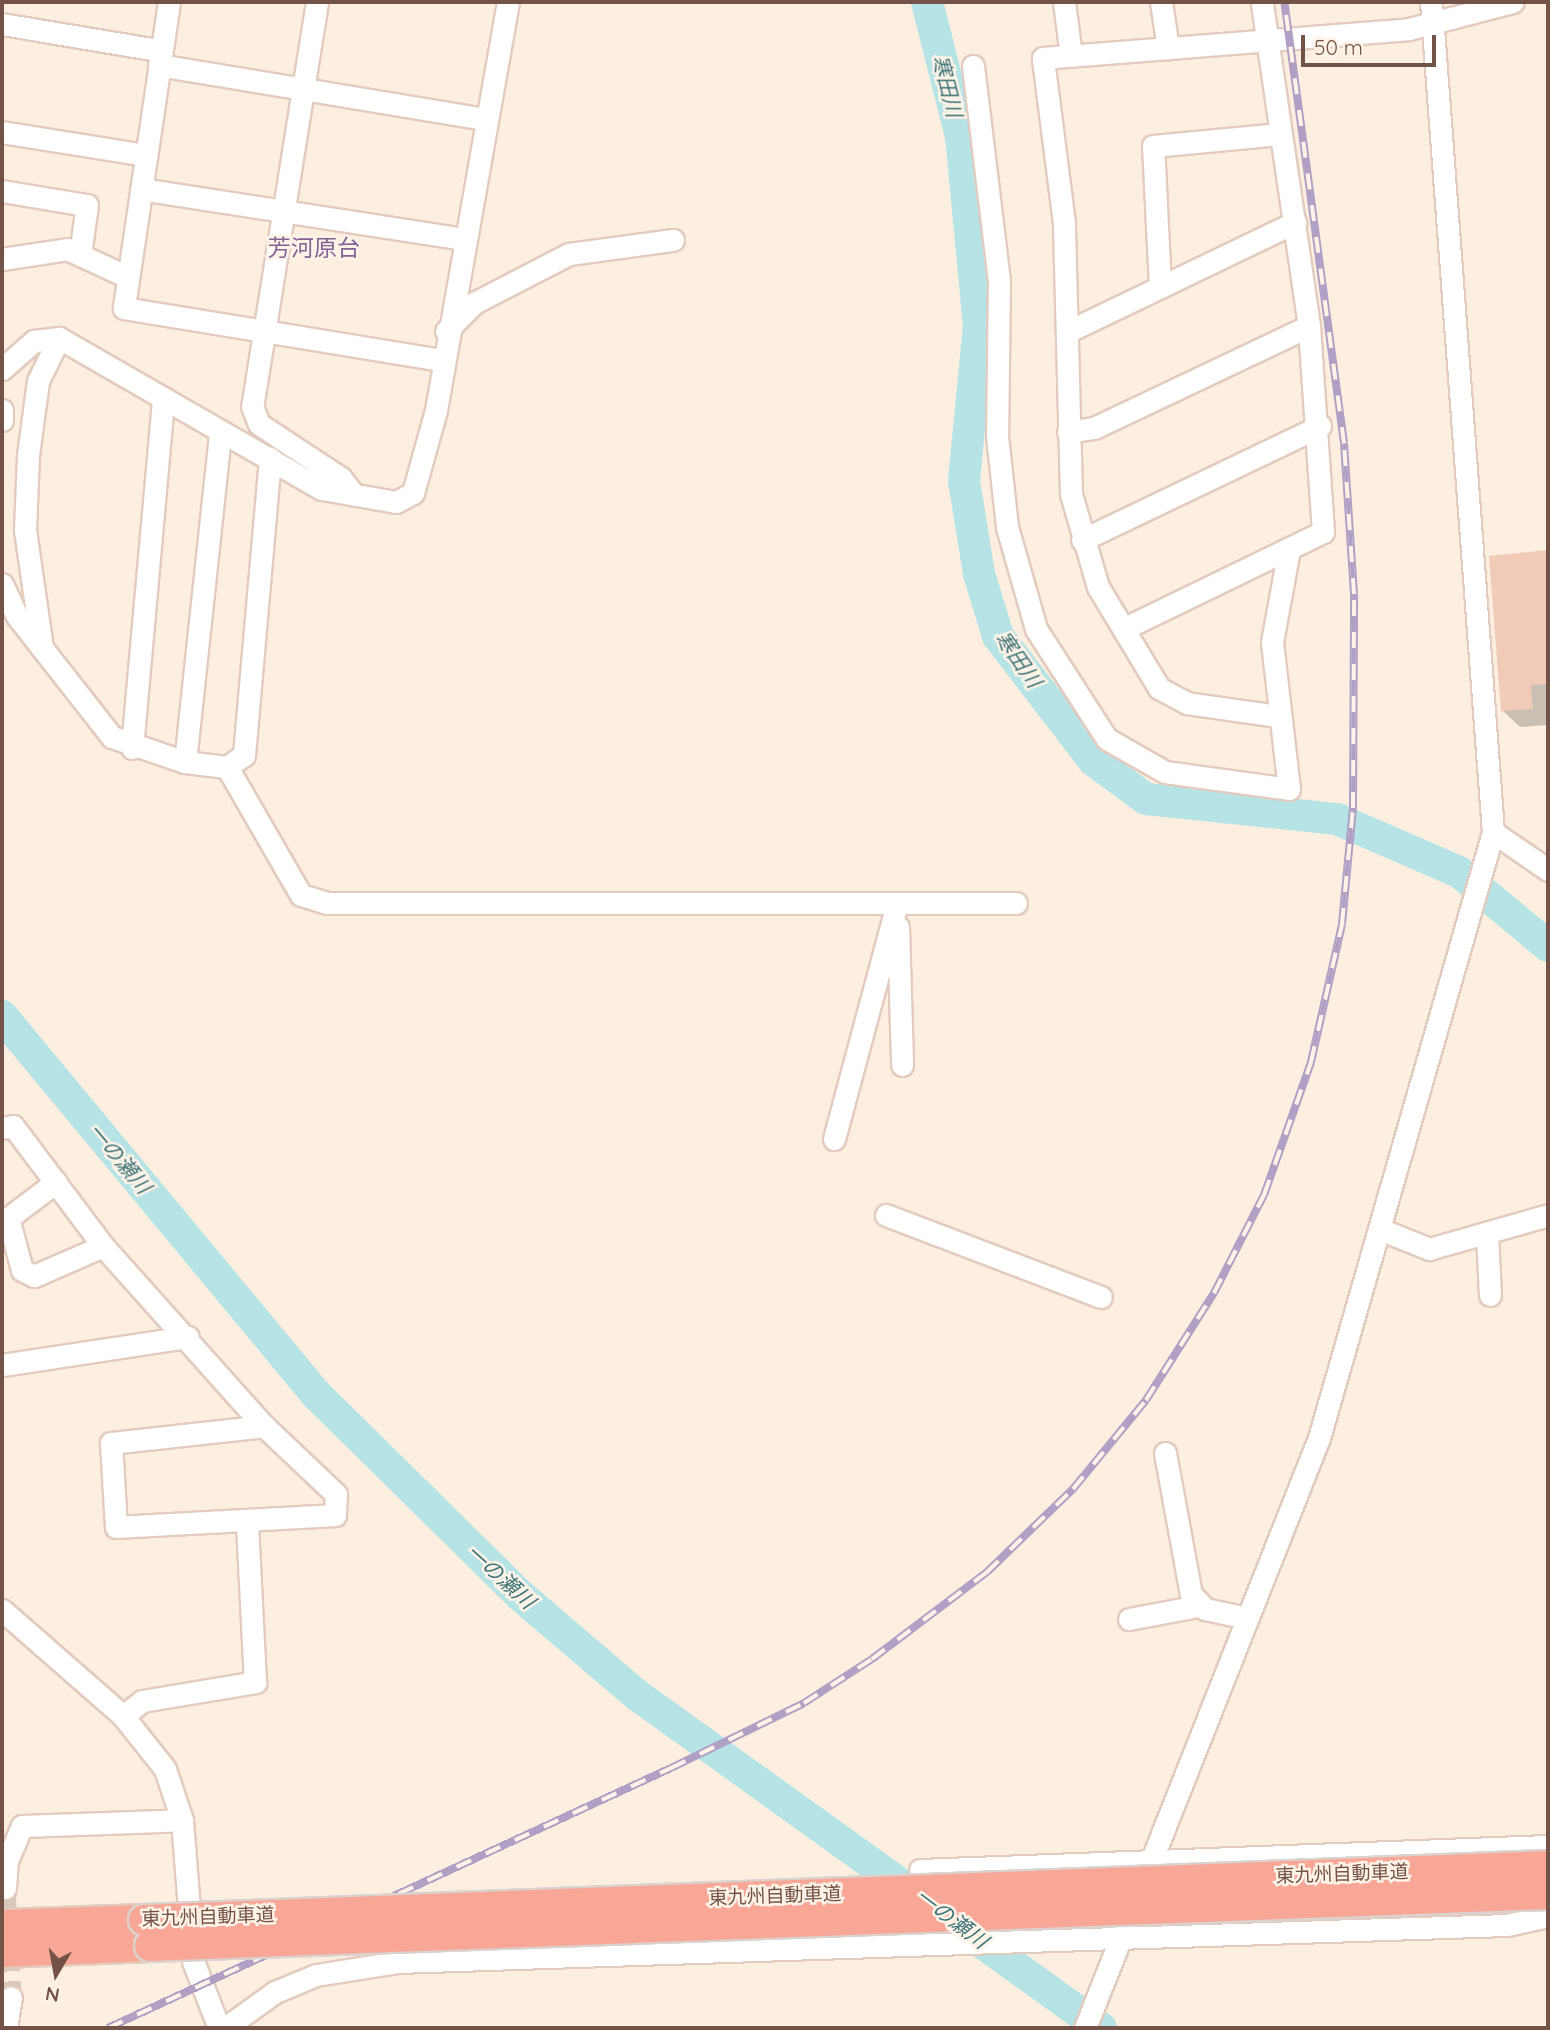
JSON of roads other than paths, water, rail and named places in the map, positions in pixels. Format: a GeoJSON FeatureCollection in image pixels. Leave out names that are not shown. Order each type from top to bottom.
{"type":"FeatureCollection","features":[{"type":"Feature","properties":{"kind":"highway","name":"東九州自動車道"},"geometry":{"type":"LineString","coordinates":[[2,1952],[147,1933],[1548,1866]]}},
{"type":"Feature","properties":{"kind":"highway","name":"東九州自動車道"},"geometry":{"type":"LineString","coordinates":[[2,1925],[147,1933],[1548,1894]]}},
{"type":"Feature","properties":{"kind":"street"},"geometry":{"type":"LineString","coordinates":[[169,2],[155,57],[146,155],[124,308],[441,360]]}},
{"type":"Feature","properties":{"kind":"street"},"geometry":{"type":"LineString","coordinates":[[317,2],[252,407],[259,425],[341,478],[354,495]]}},
{"type":"Feature","properties":{"kind":"street"},"geometry":{"type":"LineString","coordinates":[[2,369],[34,341],[60,338],[163,403],[220,435],[270,458],[322,489],[396,502],[412,493],[436,411],[446,331],[508,2]]}},
{"type":"Feature","properties":{"kind":"street"},"geometry":{"type":"LineString","coordinates":[[1064,2],[1071,55]]}},
{"type":"Feature","properties":{"kind":"street"},"geometry":{"type":"LineString","coordinates":[[1161,2],[1168,48]]}},
{"type":"Feature","properties":{"kind":"street"},"geometry":{"type":"LineString","coordinates":[[1123,629],[1323,532],[1320,426],[1309,326],[1295,222],[1279,134],[1262,2]]}},
{"type":"Feature","properties":{"kind":"street"},"geometry":{"type":"LineString","coordinates":[[1085,2028],[1319,1438],[1382,1230],[1492,837],[1431,2]]}},
{"type":"Feature","properties":{"kind":"street"},"geometry":{"type":"LineString","coordinates":[[1278,716],[1186,703],[1159,688],[1098,587],[1082,540],[1071,494],[1069,331],[1064,223],[1043,58],[1433,24],[1513,2]]}},
{"type":"Feature","properties":{"kind":"street"},"geometry":{"type":"LineString","coordinates":[[2,24],[303,89],[486,119]]}},
{"type":"Feature","properties":{"kind":"street"},"geometry":{"type":"LineString","coordinates":[[973,66],[999,281],[999,469],[1007,527],[1036,629],[1090,718],[1142,764],[1289,789],[1278,716],[1272,642],[1289,548]]}},
{"type":"Feature","properties":{"kind":"street"},"geometry":{"type":"LineString","coordinates":[[2,132],[146,155]]}},
{"type":"Feature","properties":{"kind":"street"},"geometry":{"type":"LineString","coordinates":[[1160,287],[1153,146],[1279,134]]}},
{"type":"Feature","properties":{"kind":"street"},"geometry":{"type":"LineString","coordinates":[[141,189],[463,239]]}},
{"type":"Feature","properties":{"kind":"street"},"geometry":{"type":"LineString","coordinates":[[2,191],[87,205],[80,254]]}},
{"type":"Feature","properties":{"kind":"street"},"geometry":{"type":"LineString","coordinates":[[1069,331],[1295,222]]}},
{"type":"Feature","properties":{"kind":"street"},"geometry":{"type":"LineString","coordinates":[[446,331],[474,303],[569,254],[674,240]]}},
{"type":"Feature","properties":{"kind":"street"},"geometry":{"type":"LineString","coordinates":[[2,260],[56,248],[80,254],[128,277]]}},
{"type":"Feature","properties":{"kind":"street"},"geometry":{"type":"LineString","coordinates":[[1069,432],[1094,428],[1309,326]]}},
{"type":"Feature","properties":{"kind":"street"},"geometry":{"type":"LineString","coordinates":[[43,650],[25,530],[29,441],[38,381],[60,338]]}},
{"type":"Feature","properties":{"kind":"street"},"geometry":{"type":"LineString","coordinates":[[132,748],[163,403]]}},
{"type":"Feature","properties":{"kind":"street"},"geometry":{"type":"LineString","coordinates":[[2,410],[2,420]]}},
{"type":"Feature","properties":{"kind":"street"},"geometry":{"type":"LineString","coordinates":[[1082,540],[1320,426]]}},
{"type":"Feature","properties":{"kind":"street"},"geometry":{"type":"LineString","coordinates":[[185,762],[220,435]]}},
{"type":"Feature","properties":{"kind":"street"},"geometry":{"type":"LineString","coordinates":[[2,584],[43,650],[112,737],[132,748],[185,762],[227,767],[244,755],[270,458]]}},
{"type":"Feature","properties":{"kind":"street"},"geometry":{"type":"LineString","coordinates":[[227,767],[301,895],[327,903],[1016,903]]}},
{"type":"Feature","properties":{"kind":"street"},"geometry":{"type":"LineString","coordinates":[[1492,837],[1548,870]]}},
{"type":"Feature","properties":{"kind":"street"},"geometry":{"type":"LineString","coordinates":[[897,904],[902,1065]]}},
{"type":"Feature","properties":{"kind":"street"},"geometry":{"type":"LineString","coordinates":[[834,1139],[897,904]]}},
{"type":"Feature","properties":{"kind":"street"},"geometry":{"type":"LineString","coordinates":[[2,1128],[13,1126],[103,1246],[188,1337],[264,1426],[336,1494],[335,1515],[247,1522],[116,1527],[111,1443],[264,1426]]}},
{"type":"Feature","properties":{"kind":"street"},"geometry":{"type":"LineString","coordinates":[[55,1182],[8,1218],[22,1270],[34,1276],[103,1246]]}},
{"type":"Feature","properties":{"kind":"street"},"geometry":{"type":"LineString","coordinates":[[886,1215],[1101,1297]]}},
{"type":"Feature","properties":{"kind":"street"},"geometry":{"type":"LineString","coordinates":[[1382,1230],[1429,1249],[1548,1215]]}},
{"type":"Feature","properties":{"kind":"street"},"geometry":{"type":"LineString","coordinates":[[1487,1234],[1490,1295]]}},
{"type":"Feature","properties":{"kind":"street"},"geometry":{"type":"LineString","coordinates":[[2,1365],[188,1337]]}},
{"type":"Feature","properties":{"kind":"street"},"geometry":{"type":"LineString","coordinates":[[1166,1453],[1189,1588],[1198,1606]]}},
{"type":"Feature","properties":{"kind":"street"},"geometry":{"type":"LineString","coordinates":[[123,1716],[142,1702],[255,1682],[247,1522]]}},
{"type":"Feature","properties":{"kind":"street"},"geometry":{"type":"LineString","coordinates":[[1129,1619],[1198,1606],[1247,1618]]}},
{"type":"Feature","properties":{"kind":"street"},"geometry":{"type":"LineString","coordinates":[[2,1610],[123,1716],[165,1769],[182,1820],[193,1961],[219,2028]]}},
{"type":"Feature","properties":{"kind":"street"},"geometry":{"type":"LineString","coordinates":[[2,1844],[22,1826],[182,1820]]}},
{"type":"Feature","properties":{"kind":"street"},"geometry":{"type":"LineString","coordinates":[[5,1888],[7,1861],[22,1826]]}},
{"type":"Feature","properties":{"kind":"street"},"geometry":{"type":"LineString","coordinates":[[920,1870],[1548,1846]]}},
{"type":"Feature","properties":{"kind":"street"},"geometry":{"type":"LineString","coordinates":[[225,2028],[275,1992],[349,1967],[1507,1925],[1548,1916]]}},
{"type":"Feature","properties":{"kind":"street"},"geometry":{"type":"LineString","coordinates":[[6,2028],[11,1997]]}},
{"type":"Feature","properties":{"kind":"waterway","name":"寒田川"},"geometry":{"type":"LineString","coordinates":[[927,2],[961,136],[979,325],[964,481],[979,574],[998,636],[1093,760],[1146,799],[1337,819],[1459,872],[1548,946]]}},
{"type":"Feature","properties":{"kind":"waterway","name":"一の瀬川"},"geometry":{"type":"LineString","coordinates":[[2,1016],[318,1396],[521,1596],[637,1695],[1101,2028]]}},
{"type":"Feature","properties":{"kind":"tunnel"},"geometry":{"type":"LineString","coordinates":[[5,1888],[11,1997]]}},
{"type":"Feature","properties":{"kind":"railway"},"geometry":{"type":"LineString","coordinates":[[108,2028],[671,1768],[804,1703],[872,1659],[987,1572],[1073,1489],[1146,1400],[1214,1293],[1264,1195],[1311,1062],[1342,924],[1353,808],[1354,594],[1344,443],[1284,2]]}},
{"type":"Feature","properties":{"kind":"district","name":"芳河原台"},"geometry":{"type":"Point","coordinates":[314,248]}}]}
